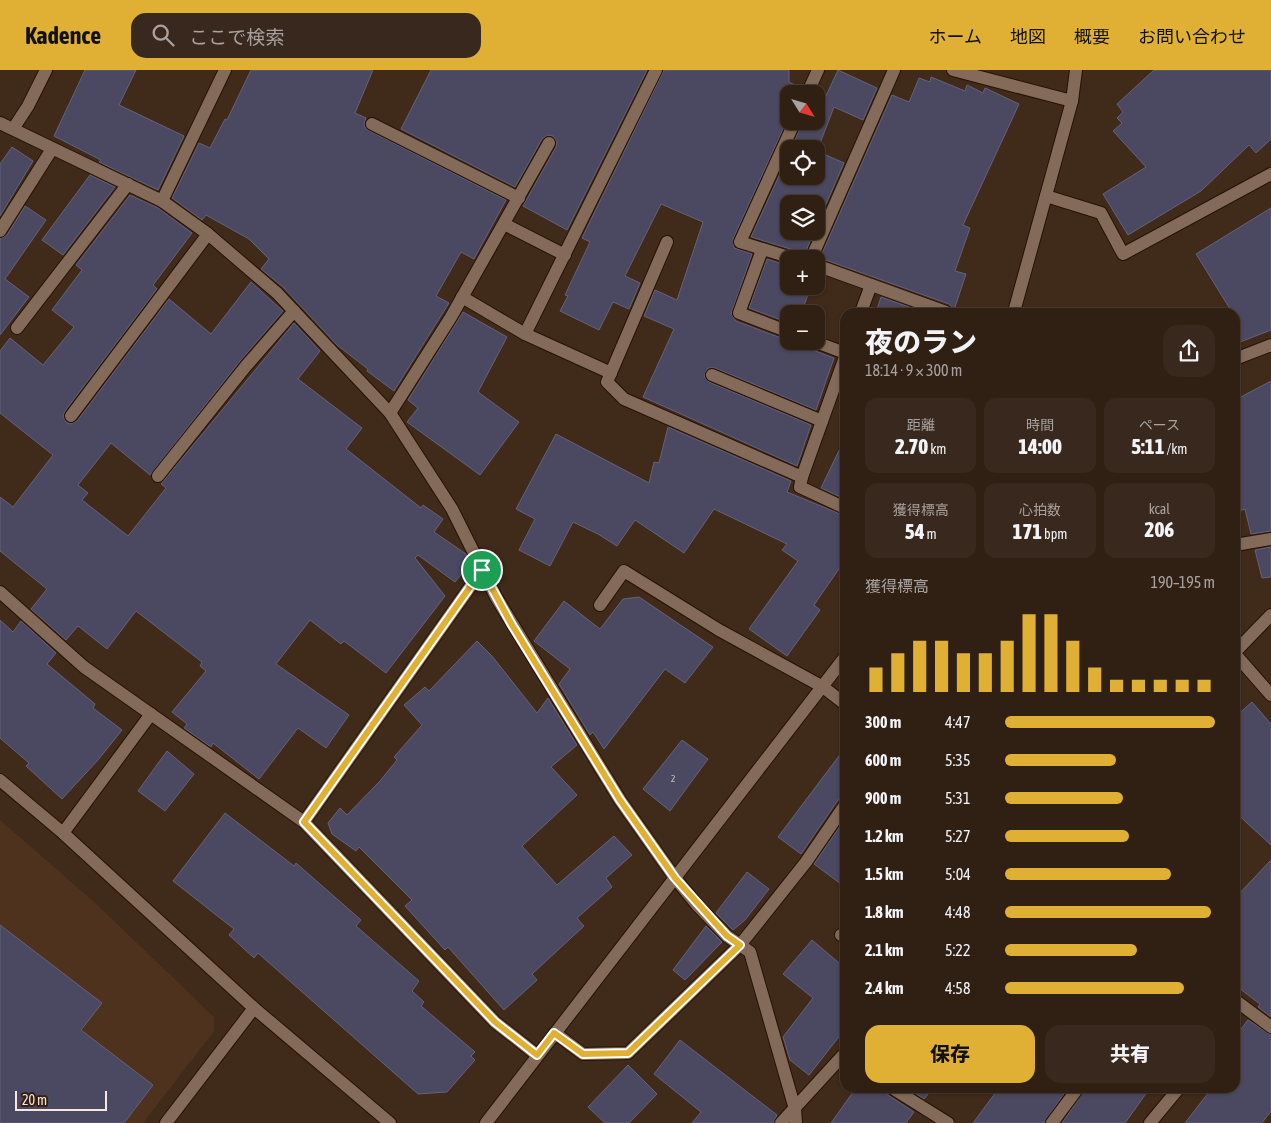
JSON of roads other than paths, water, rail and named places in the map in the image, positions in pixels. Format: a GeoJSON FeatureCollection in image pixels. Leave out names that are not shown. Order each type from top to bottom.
{"type":"FeatureCollection","features":[{"type":"Feature","properties":{"kind":"street"},"geometry":{"type":"LineString","coordinates":[[13,129],[28,106],[46,70]]}},
{"type":"Feature","properties":{"kind":"street"},"geometry":{"type":"LineString","coordinates":[[162,201],[225,70]]}},
{"type":"Feature","properties":{"kind":"street"},"geometry":{"type":"LineString","coordinates":[[525,334],[656,70]]}},
{"type":"Feature","properties":{"kind":"street"},"geometry":{"type":"LineString","coordinates":[[811,85],[818,70]]}},
{"type":"Feature","properties":{"kind":"street"},"geometry":{"type":"LineString","coordinates":[[815,250],[894,70]]}},
{"type":"Feature","properties":{"kind":"street"},"geometry":{"type":"LineString","coordinates":[[953,70],[1072,100]]}},
{"type":"Feature","properties":{"kind":"street"},"geometry":{"type":"LineString","coordinates":[[1015,308],[1072,100],[1076,70]]}},
{"type":"Feature","properties":{"kind":"street"},"geometry":{"type":"LineString","coordinates":[[0,123],[162,201],[208,234],[277,293],[390,413],[452,509],[512,625],[620,800],[675,878],[727,936],[750,952],[795,1109],[796,1123]]}},
{"type":"Feature","properties":{"kind":"street"},"geometry":{"type":"LineString","coordinates":[[372,124],[518,198]]}},
{"type":"Feature","properties":{"kind":"street"},"geometry":{"type":"LineString","coordinates":[[780,255],[740,242],[790,130]]}},
{"type":"Feature","properties":{"kind":"street"},"geometry":{"type":"LineString","coordinates":[[390,413],[462,297],[549,143]]}},
{"type":"Feature","properties":{"kind":"street"},"geometry":{"type":"LineString","coordinates":[[0,231],[52,149]]}},
{"type":"Feature","properties":{"kind":"street"},"geometry":{"type":"LineString","coordinates":[[1046,196],[1101,213],[1122,254],[1271,174]]}},
{"type":"Feature","properties":{"kind":"street"},"geometry":{"type":"LineString","coordinates":[[17,328],[128,184]]}},
{"type":"Feature","properties":{"kind":"street"},"geometry":{"type":"LineString","coordinates":[[504,224],[565,255]]}},
{"type":"Feature","properties":{"kind":"street"},"geometry":{"type":"LineString","coordinates":[[71,416],[208,234]]}},
{"type":"Feature","properties":{"kind":"street"},"geometry":{"type":"LineString","coordinates":[[668,242],[607,382],[624,399],[802,477]]}},
{"type":"Feature","properties":{"kind":"street"},"geometry":{"type":"LineString","coordinates":[[762,250],[739,313],[780,329]]}},
{"type":"Feature","properties":{"kind":"street"},"geometry":{"type":"LineString","coordinates":[[825,268],[935,308]]}},
{"type":"Feature","properties":{"kind":"street"},"geometry":{"type":"LineString","coordinates":[[862,308],[871,285]]}},
{"type":"Feature","properties":{"kind":"street"},"geometry":{"type":"LineString","coordinates":[[462,297],[525,334],[611,373]]}},
{"type":"Feature","properties":{"kind":"street"},"geometry":{"type":"LineString","coordinates":[[158,476],[246,366],[294,311]]}},
{"type":"Feature","properties":{"kind":"street"},"geometry":{"type":"LineString","coordinates":[[825,346],[840,351]]}},
{"type":"Feature","properties":{"kind":"street"},"geometry":{"type":"LineString","coordinates":[[1240,357],[1271,346]]}},
{"type":"Feature","properties":{"kind":"street"},"geometry":{"type":"LineString","coordinates":[[840,371],[800,487],[840,506]]}},
{"type":"Feature","properties":{"kind":"street"},"geometry":{"type":"LineString","coordinates":[[712,375],[822,421]]}},
{"type":"Feature","properties":{"kind":"street"},"geometry":{"type":"LineString","coordinates":[[1240,544],[1271,539]]}},
{"type":"Feature","properties":{"kind":"street"},"geometry":{"type":"LineString","coordinates":[[304,822],[482,570]]}},
{"type":"Feature","properties":{"kind":"street"},"geometry":{"type":"LineString","coordinates":[[600,605],[624,571],[719,630],[823,687],[840,700]]}},
{"type":"Feature","properties":{"kind":"street"},"geometry":{"type":"LineString","coordinates":[[0,592],[84,667],[304,822],[495,1022],[537,1055]]}},
{"type":"Feature","properties":{"kind":"street"},"geometry":{"type":"LineString","coordinates":[[1240,648],[1271,615]]}},
{"type":"Feature","properties":{"kind":"street"},"geometry":{"type":"LineString","coordinates":[[1240,659],[1271,696]]}},
{"type":"Feature","properties":{"kind":"street"},"geometry":{"type":"LineString","coordinates":[[486,1123],[840,664]]}},
{"type":"Feature","properties":{"kind":"street"},"geometry":{"type":"LineString","coordinates":[[63,833],[151,714]]}},
{"type":"Feature","properties":{"kind":"street"},"geometry":{"type":"LineString","coordinates":[[0,780],[63,833],[254,1008],[390,1123]]}},
{"type":"Feature","properties":{"kind":"street"},"geometry":{"type":"LineString","coordinates":[[554,1033],[583,1054],[628,1053],[740,945],[806,862],[840,812]]}},
{"type":"Feature","properties":{"kind":"street"},"geometry":{"type":"LineString","coordinates":[[1240,1004],[1271,1027]]}},
{"type":"Feature","properties":{"kind":"street"},"geometry":{"type":"LineString","coordinates":[[166,1123],[254,1008]]}},
{"type":"Feature","properties":{"kind":"street"},"geometry":{"type":"LineString","coordinates":[[782,1123],[840,1060]]}},
{"type":"Feature","properties":{"kind":"street"},"geometry":{"type":"LineString","coordinates":[[900,1093],[948,1123]]}},
{"type":"Feature","properties":{"kind":"street"},"geometry":{"type":"LineString","coordinates":[[1052,1123],[1074,1093]]}},
{"type":"Feature","properties":{"kind":"street"},"geometry":{"type":"LineString","coordinates":[[1150,1123],[1175,1093]]}}]}
